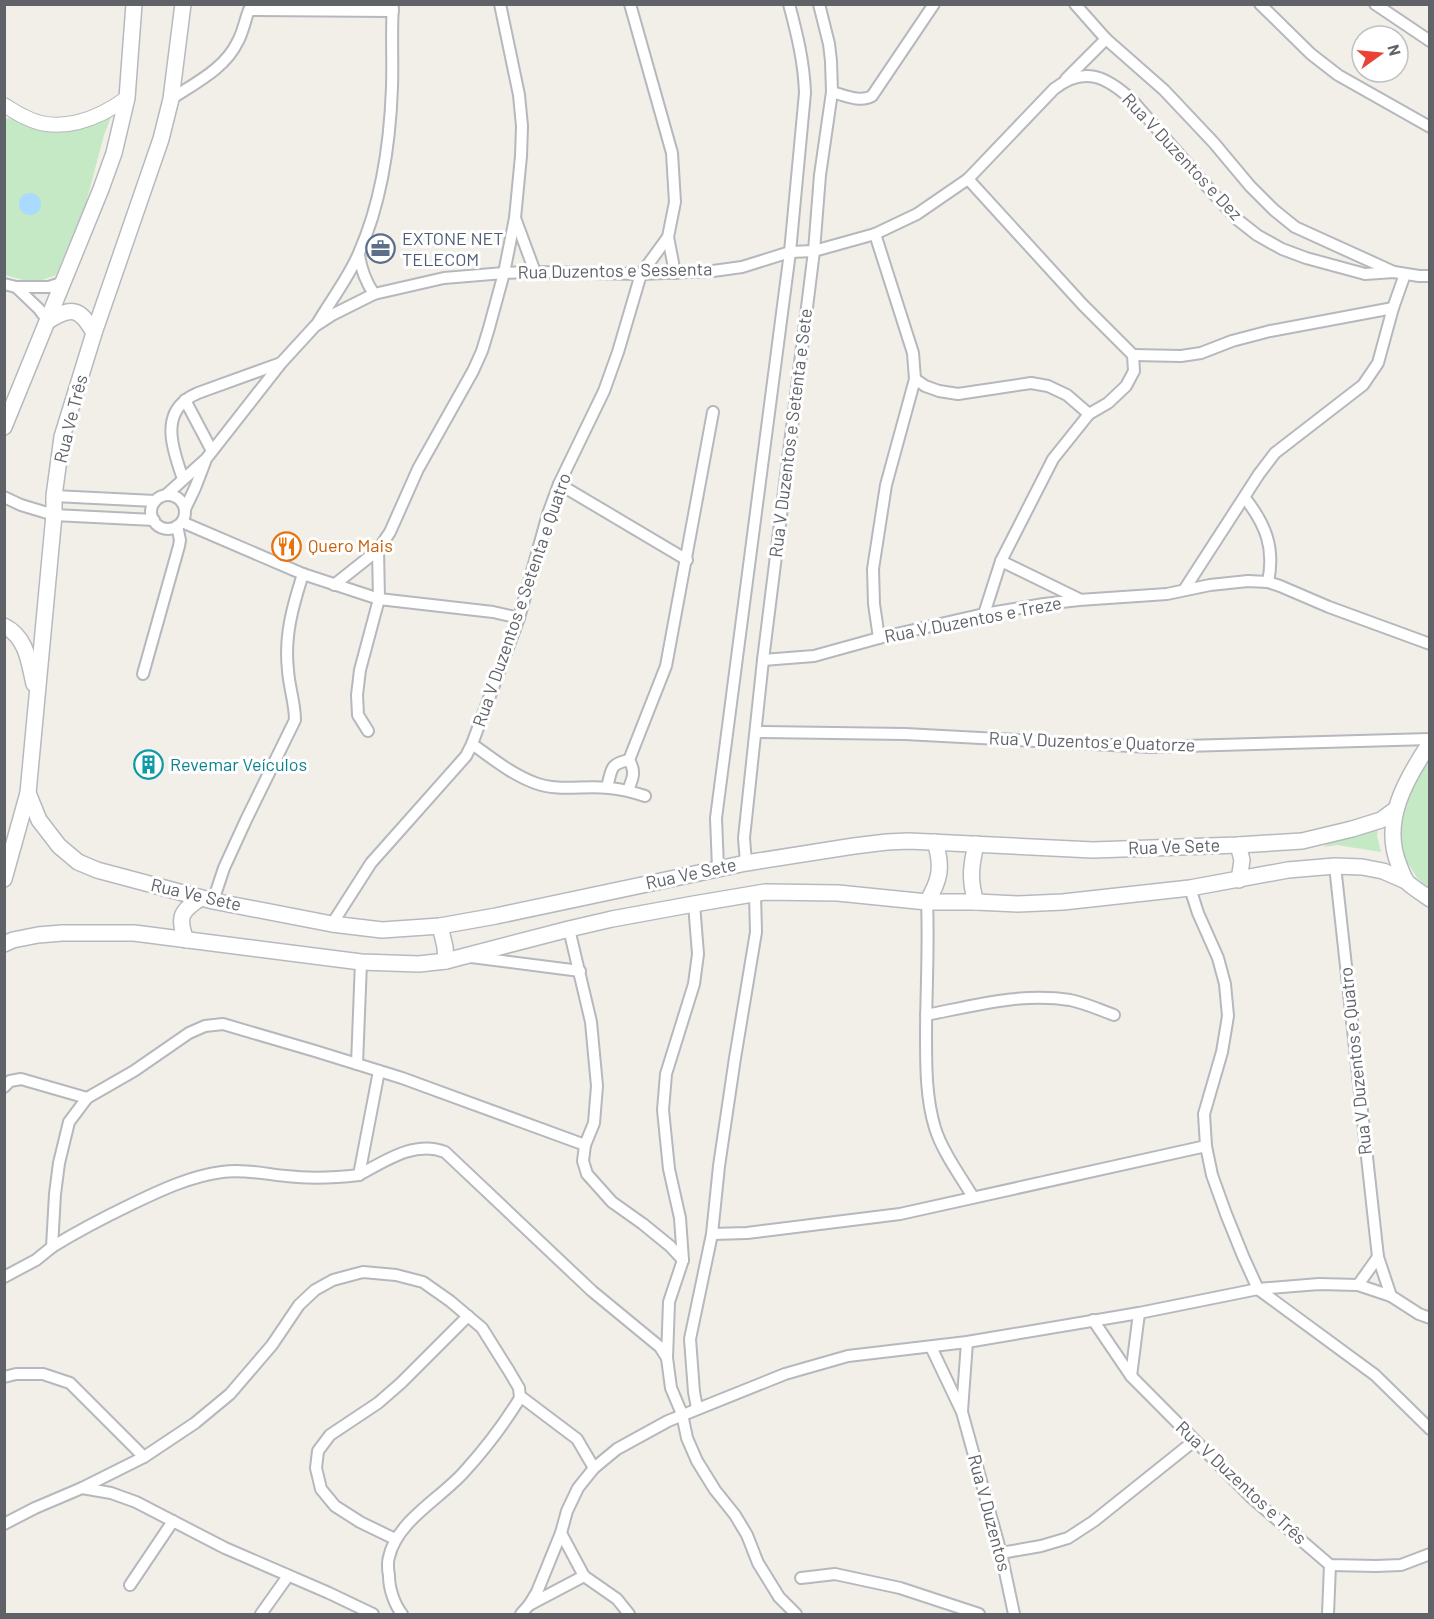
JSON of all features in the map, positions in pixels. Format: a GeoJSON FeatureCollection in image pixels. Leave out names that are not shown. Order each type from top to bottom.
{"type":"FeatureCollection","features":[{"type":"Feature","properties":{"kind":"main road"},"geometry":{"type":"LineString","coordinates":[[4,427],[114,153],[127,98],[134,4]]}},
{"type":"Feature","properties":{"kind":"main road","name":"Rua Ve Três"},"geometry":{"type":"LineString","coordinates":[[4,879],[28,793],[54,496],[62,437],[94,333],[161,139],[171,99],[183,4]]}},
{"type":"Feature","properties":{"kind":"main road"},"geometry":{"type":"LineString","coordinates":[[48,321],[70,311],[78,312],[84,316],[94,333]]}},
{"type":"Feature","properties":{"kind":"main road"},"geometry":{"type":"LineString","coordinates":[[4,626],[16,634],[25,648],[37,699]]}},
{"type":"Feature","properties":{"kind":"main road"},"geometry":{"type":"LineString","coordinates":[[1406,881],[1393,843],[1393,825],[1396,809],[1409,776],[1430,741]]}},
{"type":"Feature","properties":{"kind":"main road","name":"Rua Ve Sete"},"geometry":{"type":"LineString","coordinates":[[28,793],[39,820],[59,846],[78,862],[97,870],[207,900],[332,924],[382,930],[440,927],[746,862],[887,842],[935,842],[1093,850],[1302,841],[1381,820],[1396,809]]}},
{"type":"Feature","properties":{"kind":"main road"},"geometry":{"type":"LineString","coordinates":[[927,902],[940,873],[939,855],[935,842]]}},
{"type":"Feature","properties":{"kind":"main road"},"geometry":{"type":"LineString","coordinates":[[976,844],[970,870],[971,888],[976,902]]}},
{"type":"Feature","properties":{"kind":"main road"},"geometry":{"type":"LineString","coordinates":[[1238,845],[1242,860],[1239,880]]}},
{"type":"Feature","properties":{"kind":"main road","name":"Rua Ve Sete"},"geometry":{"type":"LineString","coordinates":[[4,944],[38,935],[134,933],[361,962],[419,964],[446,961],[569,929],[755,894],[838,893],[927,902],[1018,904],[1063,902],[1190,888],[1288,870],[1335,866],[1362,867],[1383,871],[1406,881],[1430,898]]}},
{"type":"Feature","properties":{"kind":"main road"},"geometry":{"type":"LineString","coordinates":[[186,940],[181,918],[186,908],[207,900]]}},
{"type":"Feature","properties":{"kind":"main road"},"geometry":{"type":"LineString","coordinates":[[440,927],[446,961]]}},
{"type":"Feature","properties":{"kind":"street"},"geometry":{"type":"LineString","coordinates":[[334,585],[378,550],[399,513],[423,460],[478,361],[486,340],[504,273],[515,218],[521,156],[522,126],[519,95],[500,4]]}},
{"type":"Feature","properties":{"kind":"street","name":"Rua V Duzentos e Setenta e Quatro"},"geometry":{"type":"LineString","coordinates":[[332,924],[371,863],[466,756],[472,744],[519,618],[548,514],[559,484],[604,391],[641,274],[668,237],[675,202],[672,153],[630,4]]}},
{"type":"Feature","properties":{"kind":"street"},"geometry":{"type":"LineString","coordinates":[[718,868],[716,818],[790,252],[806,93],[805,70],[789,4]]}},
{"type":"Feature","properties":{"kind":"street","name":"Rua V Duzentos e Setenta e Sete"},"geometry":{"type":"LineString","coordinates":[[746,862],[744,838],[763,660],[814,252],[820,175],[832,92],[829,44],[819,4]]}},
{"type":"Feature","properties":{"kind":"street"},"geometry":{"type":"LineString","coordinates":[[832,92],[862,99],[872,96],[934,4]]}},
{"type":"Feature","properties":{"kind":"street"},"geometry":{"type":"LineString","coordinates":[[1075,4],[1106,39],[1164,90],[1274,210],[1295,226],[1324,241],[1400,273],[1378,363],[1363,385],[1275,453],[1184,590]]}},
{"type":"Feature","properties":{"kind":"street"},"geometry":{"type":"LineString","coordinates":[[1260,4],[1311,54],[1338,75],[1430,127]]}},
{"type":"Feature","properties":{"kind":"street"},"geometry":{"type":"LineString","coordinates":[[1375,4],[1430,41]]}},
{"type":"Feature","properties":{"kind":"street"},"geometry":{"type":"LineString","coordinates":[[171,99],[219,67],[238,41],[249,7],[393,8],[392,91],[383,176],[372,220],[359,255],[315,326]]}},
{"type":"Feature","properties":{"kind":"street"},"geometry":{"type":"LineString","coordinates":[[879,638],[874,604],[874,559],[886,485],[915,379],[913,353],[875,234],[916,214],[968,179],[1054,89],[1106,39]]}},
{"type":"Feature","properties":{"kind":"street","name":"Rua V Duzentos e Dez"},"geometry":{"type":"LineString","coordinates":[[1064,81],[1076,76],[1093,75],[1119,89],[1132,100],[1238,220],[1257,235],[1282,249],[1332,266],[1365,274],[1400,273],[1430,276]]}},
{"type":"Feature","properties":{"kind":"street"},"geometry":{"type":"LineString","coordinates":[[4,105],[26,118],[50,125],[62,125],[90,119],[115,107],[127,98]]}},
{"type":"Feature","properties":{"kind":"street"},"geometry":{"type":"LineString","coordinates":[[968,179],[1132,355],[1134,371],[1126,386],[1108,403],[1089,414],[1053,459],[1001,561],[984,614]]}},
{"type":"Feature","properties":{"kind":"street"},"geometry":{"type":"LineString","coordinates":[[515,218],[535,272]]}},
{"type":"Feature","properties":{"kind":"street","name":"Rua Duzentos e Sessenta"},"geometry":{"type":"LineString","coordinates":[[166,495],[209,455],[282,362],[315,326],[374,294],[444,278],[504,273],[641,274],[713,271],[742,267],[790,252],[814,252],[875,234]]}},
{"type":"Feature","properties":{"kind":"street"},"geometry":{"type":"LineString","coordinates":[[668,237],[675,273]]}},
{"type":"Feature","properties":{"kind":"street"},"geometry":{"type":"LineString","coordinates":[[359,255],[368,285],[374,294]]}},
{"type":"Feature","properties":{"kind":"street"},"geometry":{"type":"LineString","coordinates":[[10,286],[49,287],[64,282]]}},
{"type":"Feature","properties":{"kind":"street"},"geometry":{"type":"LineString","coordinates":[[10,286],[39,309],[48,321]]}},
{"type":"Feature","properties":{"kind":"street"},"geometry":{"type":"LineString","coordinates":[[1132,355],[1181,356],[1201,353],[1232,341],[1270,331],[1393,308]]}},
{"type":"Feature","properties":{"kind":"street"},"geometry":{"type":"LineString","coordinates":[[183,479],[176,460],[171,434],[177,408],[198,393],[282,362]]}},
{"type":"Feature","properties":{"kind":"street"},"geometry":{"type":"LineString","coordinates":[[915,379],[939,391],[958,394],[1031,383],[1048,386],[1067,395],[1089,414]]}},
{"type":"Feature","properties":{"kind":"street"},"geometry":{"type":"LineString","coordinates":[[186,400],[209,455]]}},
{"type":"Feature","properties":{"kind":"street"},"geometry":{"type":"LineString","coordinates":[[628,790],[633,779],[633,768],[629,760],[666,666],[714,412]]}},
{"type":"Feature","properties":{"kind":"street","name":"Rua Duzentos e Sessenta"},"geometry":{"type":"LineString","coordinates":[[185,509],[209,455]]}},
{"type":"Feature","properties":{"kind":"street"},"geometry":{"type":"LineString","coordinates":[[559,484],[687,560]]}},
{"type":"Feature","properties":{"kind":"street"},"geometry":{"type":"LineString","coordinates":[[166,495],[178,498],[185,509],[179,524],[170,528],[158,525],[152,514],[155,501],[166,495]]}},
{"type":"Feature","properties":{"kind":"street"},"geometry":{"type":"LineString","coordinates":[[54,496],[155,501]]}},
{"type":"Feature","properties":{"kind":"street"},"geometry":{"type":"LineString","coordinates":[[4,497],[54,515],[154,520]]}},
{"type":"Feature","properties":{"kind":"street"},"geometry":{"type":"LineString","coordinates":[[1245,498],[1262,524],[1269,545],[1272,565],[1268,582]]}},
{"type":"Feature","properties":{"kind":"street"},"geometry":{"type":"LineString","coordinates":[[179,524],[303,574],[378,599],[493,612],[519,618]]}},
{"type":"Feature","properties":{"kind":"street"},"geometry":{"type":"LineString","coordinates":[[142,674],[179,546],[179,524]]}},
{"type":"Feature","properties":{"kind":"street"},"geometry":{"type":"LineString","coordinates":[[368,731],[358,715],[357,695],[360,670],[378,599],[378,550]]}},
{"type":"Feature","properties":{"kind":"street"},"geometry":{"type":"LineString","coordinates":[[1001,561],[1079,600]]}},
{"type":"Feature","properties":{"kind":"street"},"geometry":{"type":"LineString","coordinates":[[207,900],[295,720],[287,648],[291,610],[303,574]]}},
{"type":"Feature","properties":{"kind":"street","name":"Rua V Duzentos e Treze"},"geometry":{"type":"LineString","coordinates":[[763,660],[814,656],[879,638],[984,614],[1079,600],[1146,595],[1248,582],[1268,582],[1280,586],[1329,608],[1430,644]]}},
{"type":"Feature","properties":{"kind":"street","name":"Rua V Duzentos e Quatorze"},"geometry":{"type":"LineString","coordinates":[[756,732],[906,734],[1150,747],[1430,741]]}},
{"type":"Feature","properties":{"kind":"street"},"geometry":{"type":"LineString","coordinates":[[472,744],[510,771],[536,783],[560,788],[607,787],[628,790],[645,796]]}},
{"type":"Feature","properties":{"kind":"street"},"geometry":{"type":"LineString","coordinates":[[607,787],[613,766],[629,760]]}},
{"type":"Feature","properties":{"kind":"street","name":"Rua V Duzentos e Quatro"},"geometry":{"type":"LineString","coordinates":[[1335,866],[1378,1257],[1391,1296]]}},
{"type":"Feature","properties":{"kind":"street"},"geometry":{"type":"LineString","coordinates":[[1190,888],[1218,958],[1225,984],[1228,1016],[1222,1052],[1204,1114],[1206,1146],[1212,1175],[1257,1289],[1375,1375],[1430,1429]]}},
{"type":"Feature","properties":{"kind":"street"},"geometry":{"type":"LineString","coordinates":[[697,1408],[690,1339],[711,1234],[733,1068],[756,932],[755,894]]}},
{"type":"Feature","properties":{"kind":"street"},"geometry":{"type":"LineString","coordinates":[[927,902],[926,1015],[927,1079],[930,1104],[935,1129],[973,1197]]}},
{"type":"Feature","properties":{"kind":"street"},"geometry":{"type":"LineString","coordinates":[[694,904],[698,946],[694,984],[666,1074],[663,1110],[669,1169],[680,1218],[683,1260],[669,1302],[667,1358],[671,1388],[682,1414],[687,1438],[701,1467],[724,1504],[735,1515],[747,1535],[758,1563],[779,1597],[796,1614]]}},
{"type":"Feature","properties":{"kind":"street"},"geometry":{"type":"LineString","coordinates":[[569,929],[591,1022],[597,1086],[594,1123],[585,1144],[583,1161],[587,1174],[612,1202],[670,1246],[683,1260]]}},
{"type":"Feature","properties":{"kind":"street"},"geometry":{"type":"LineString","coordinates":[[462,956],[580,970]]}},
{"type":"Feature","properties":{"kind":"street"},"geometry":{"type":"LineString","coordinates":[[357,1064],[361,962]]}},
{"type":"Feature","properties":{"kind":"street"},"geometry":{"type":"LineString","coordinates":[[926,1015],[1013,999],[1039,998],[1071,1001],[1114,1015]]}},
{"type":"Feature","properties":{"kind":"street"},"geometry":{"type":"LineString","coordinates":[[52,1247],[59,1163],[69,1122],[87,1098],[134,1071],[189,1033],[205,1026],[223,1024],[315,1050],[585,1144]]}},
{"type":"Feature","properties":{"kind":"street"},"geometry":{"type":"LineString","coordinates":[[359,1175],[379,1071]]}},
{"type":"Feature","properties":{"kind":"street"},"geometry":{"type":"LineString","coordinates":[[7,1084],[21,1079],[87,1098]]}},
{"type":"Feature","properties":{"kind":"street"},"geometry":{"type":"LineString","coordinates":[[711,1234],[747,1233],[900,1214],[1206,1146]]}},
{"type":"Feature","properties":{"kind":"street"},"geometry":{"type":"LineString","coordinates":[[4,1278],[36,1260],[81,1229],[162,1190],[195,1178],[223,1172],[308,1178],[359,1175],[398,1155],[420,1148],[434,1148],[445,1152],[592,1291],[660,1347],[667,1358]]}},
{"type":"Feature","properties":{"kind":"street"},"geometry":{"type":"LineString","coordinates":[[1358,1285],[1378,1257]]}},
{"type":"Feature","properties":{"kind":"street"},"geometry":{"type":"LineString","coordinates":[[4,1524],[144,1457],[195,1423],[230,1394],[272,1345],[298,1305],[315,1290],[333,1280],[363,1272],[396,1275],[423,1282],[482,1328],[519,1392],[520,1398],[463,1473],[406,1525],[395,1539],[388,1559],[389,1585],[402,1614]]}},
{"type":"Feature","properties":{"kind":"street"},"geometry":{"type":"LineString","coordinates":[[521,1614],[537,1592],[578,1488],[594,1468],[617,1449],[682,1414],[785,1374],[848,1356],[967,1342],[1139,1313],[1257,1289],[1319,1284],[1358,1285],[1391,1296],[1419,1314],[1430,1318]]}},
{"type":"Feature","properties":{"kind":"street"},"geometry":{"type":"LineString","coordinates":[[1131,1376],[1139,1313]]}},
{"type":"Feature","properties":{"kind":"street"},"geometry":{"type":"LineString","coordinates":[[395,1539],[360,1522],[335,1506],[321,1489],[316,1468],[318,1451],[330,1435],[378,1403],[401,1383],[468,1316]]}},
{"type":"Feature","properties":{"kind":"street","name":"Rua V Duzentos e Três"},"geometry":{"type":"LineString","coordinates":[[1093,1320],[1131,1376],[1194,1441],[1252,1498],[1330,1564]]}},
{"type":"Feature","properties":{"kind":"street","name":"Rua V Duzentos"},"geometry":{"type":"LineString","coordinates":[[962,1412],[967,1342]]}},
{"type":"Feature","properties":{"kind":"street","name":"Rua V Duzentos"},"geometry":{"type":"LineString","coordinates":[[930,1347],[962,1412],[1001,1553],[1014,1614]]}},
{"type":"Feature","properties":{"kind":"street"},"geometry":{"type":"LineString","coordinates":[[4,1377],[16,1374],[43,1374],[70,1383],[144,1457]]}},
{"type":"Feature","properties":{"kind":"street"},"geometry":{"type":"LineString","coordinates":[[519,1392],[577,1439],[594,1468]]}},
{"type":"Feature","properties":{"kind":"street"},"geometry":{"type":"LineString","coordinates":[[1001,1553],[1041,1546],[1068,1538],[1094,1521],[1194,1441]]}},
{"type":"Feature","properties":{"kind":"street"},"geometry":{"type":"LineString","coordinates":[[82,1488],[111,1493],[136,1502],[225,1548],[374,1614]]}},
{"type":"Feature","properties":{"kind":"street"},"geometry":{"type":"LineString","coordinates":[[130,1586],[173,1521]]}},
{"type":"Feature","properties":{"kind":"street"},"geometry":{"type":"LineString","coordinates":[[561,1533],[584,1576],[617,1599],[629,1614]]}},
{"type":"Feature","properties":{"kind":"street"},"geometry":{"type":"LineString","coordinates":[[1328,1614],[1330,1564],[1401,1565],[1430,1554]]}},
{"type":"Feature","properties":{"kind":"street"},"geometry":{"type":"LineString","coordinates":[[801,1578],[835,1574],[900,1588],[979,1614]]}},
{"type":"Feature","properties":{"kind":"street"},"geometry":{"type":"LineString","coordinates":[[261,1614],[288,1576]]}},
{"type":"Feature","properties":{"kind":"street"},"geometry":{"type":"LineString","coordinates":[[529,1605],[584,1576]]}},
{"type":"Feature","properties":{"kind":"green space"},"geometry":{"type":"Polygon","coordinates":[[[112,114],[86,203],[56,275],[34,283],[5,275],[5,119],[9,118],[32,125],[112,114]]]}},
{"type":"Feature","properties":{"kind":"green space"},"geometry":{"type":"Polygon","coordinates":[[[1429,758],[1429,888],[1418,879],[1399,845],[1402,810],[1409,792],[1429,758]]]}},
{"type":"Feature","properties":{"kind":"green space"},"geometry":{"type":"Polygon","coordinates":[[[1378,825],[1377,836],[1381,852],[1337,845],[1324,847],[1333,837],[1378,825]]]}},
{"type":"Feature","properties":{"kind":"water"},"geometry":{"type":"Polygon","coordinates":[[[30,193],[38,196],[41,204],[38,212],[30,215],[22,212],[19,204],[22,196],[30,193]]]}},
{"type":"Feature","properties":{"kind":"place","name":"EXTONE NET TELECOM"},"geometry":{"type":"Point","coordinates":[381,249]}},
{"type":"Feature","properties":{"kind":"place","name":"Quero Mais"},"geometry":{"type":"Point","coordinates":[287,546]}},
{"type":"Feature","properties":{"kind":"place","name":"Revemar Veículos"},"geometry":{"type":"Point","coordinates":[149,765]}}]}
